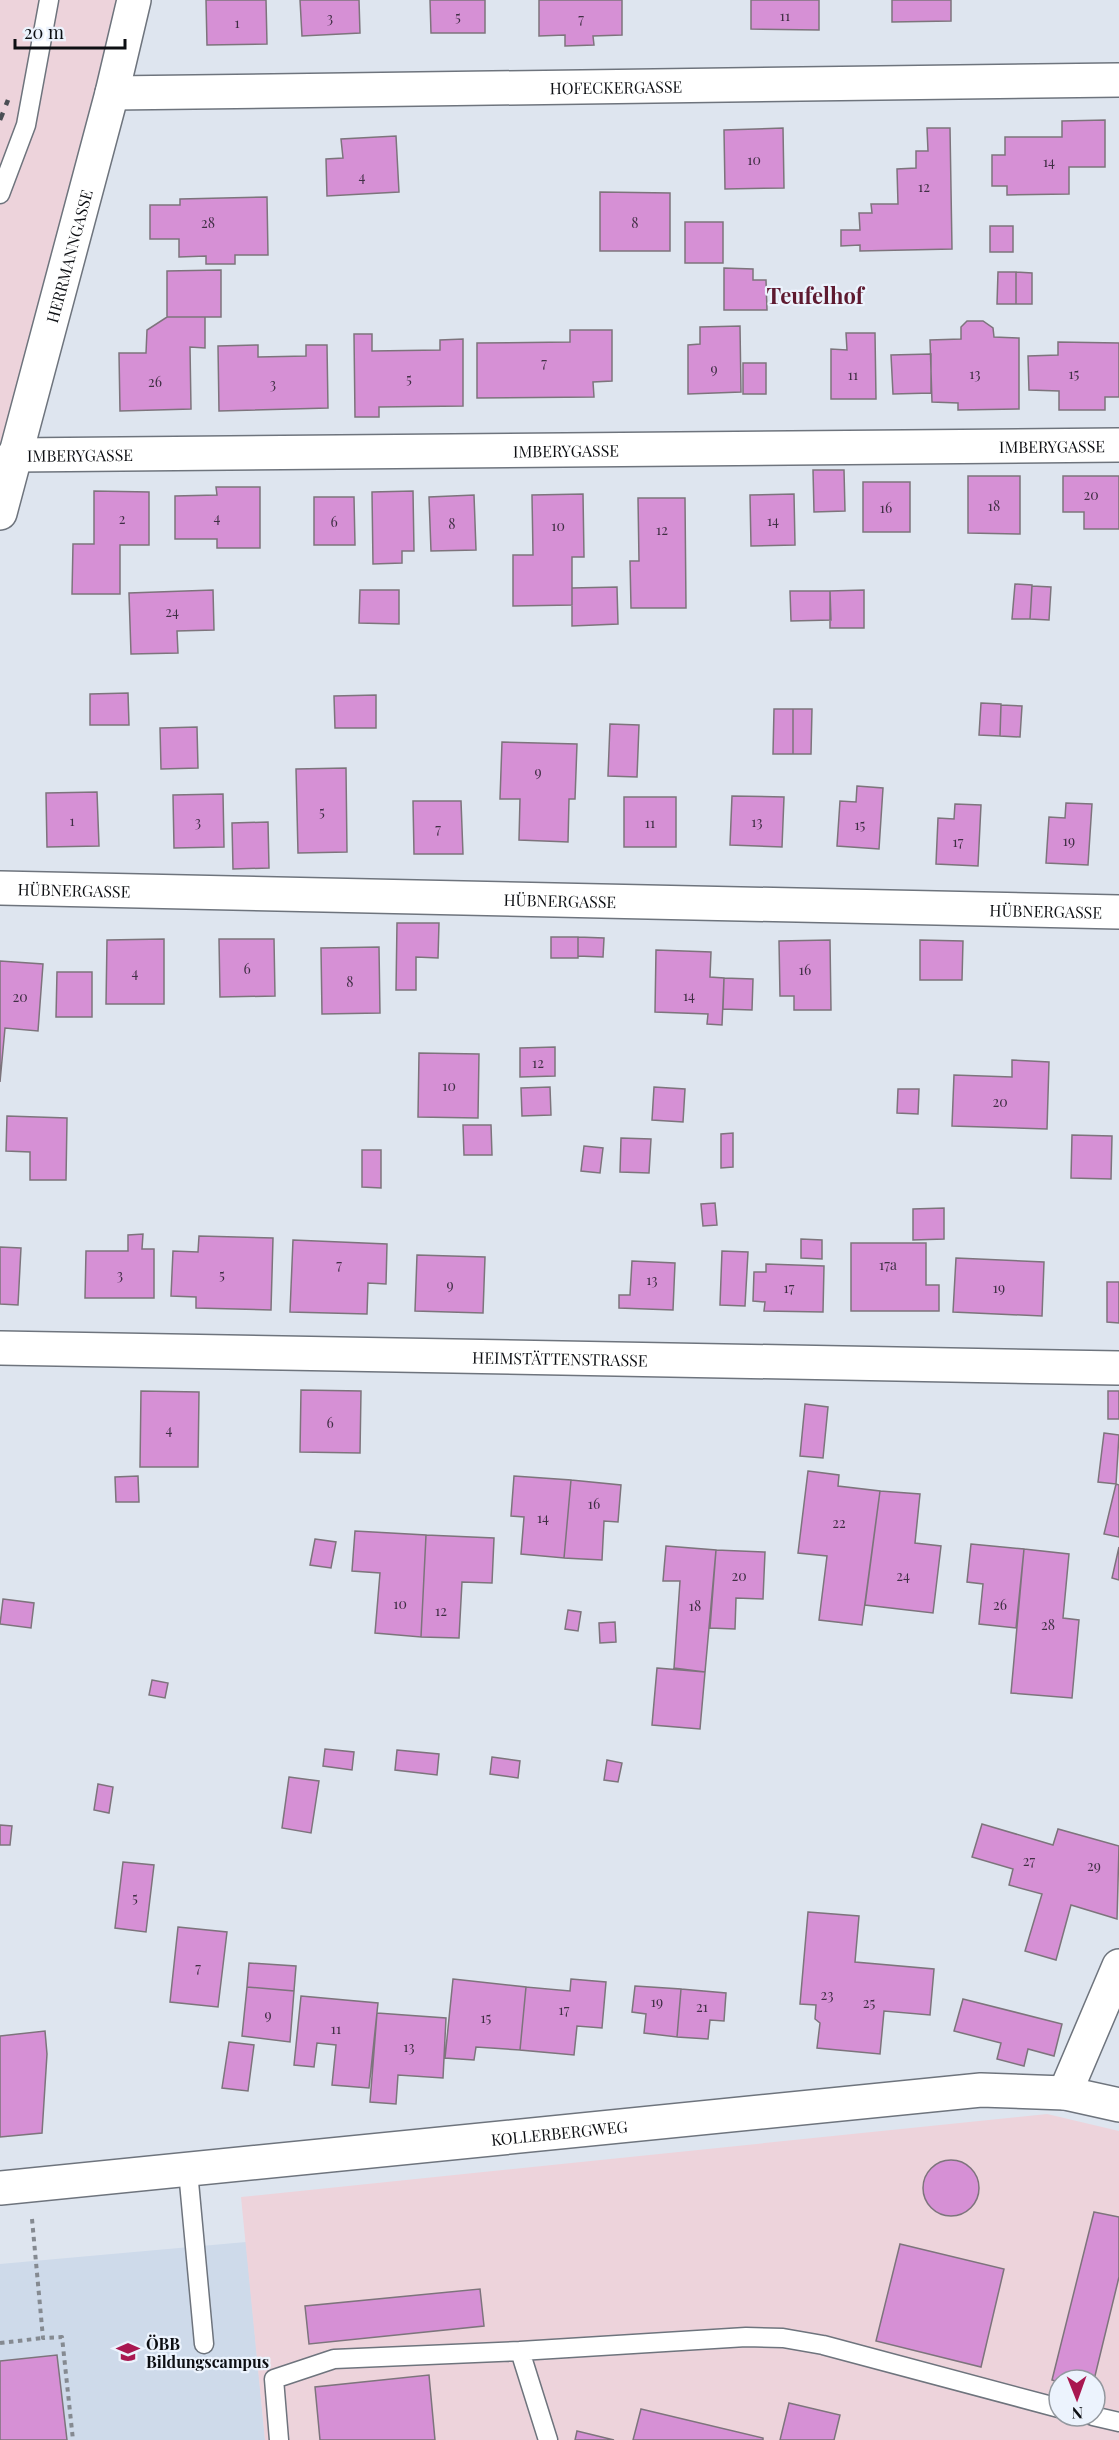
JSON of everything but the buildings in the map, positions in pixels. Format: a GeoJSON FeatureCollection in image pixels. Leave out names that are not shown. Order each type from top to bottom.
{"type":"FeatureCollection","features":[{"type":"Feature","properties":{"kind":"street","name":"HERRMANNGASSE"},"geometry":{"type":"LineString","coordinates":[[0,513],[112,93],[134,0]]}},
{"type":"Feature","properties":{"kind":"street","name":"HOFECKERGASSE"},"geometry":{"type":"LineString","coordinates":[[112,93],[1119,80]]}},
{"type":"Feature","properties":{"kind":"street","name":"IMBERYGASSE"},"geometry":{"type":"LineString","coordinates":[[14,455],[1119,445]]}},
{"type":"Feature","properties":{"kind":"street","name":"HÜBNERGASSE"},"geometry":{"type":"LineString","coordinates":[[0,888],[1119,912]]}},
{"type":"Feature","properties":{"kind":"street","name":"HEIMSTÄTTENSTRASSE"},"geometry":{"type":"LineString","coordinates":[[0,1348],[1119,1368]]}},
{"type":"Feature","properties":{"kind":"street"},"geometry":{"type":"LineString","coordinates":[[1065,2093],[1119,1965]]}},
{"type":"Feature","properties":{"kind":"street","name":"KOLLERBERGWEG"},"geometry":{"type":"LineString","coordinates":[[14,2187],[981,2090],[1065,2093],[1119,2105]]}},
{"type":"Feature","properties":{"kind":"lane"},"geometry":{"type":"LineString","coordinates":[[0,194],[26,125],[49,0]]}},
{"type":"Feature","properties":{"kind":"lane"},"geometry":{"type":"LineString","coordinates":[[188,2171],[204,2344]]}},
{"type":"Feature","properties":{"kind":"lane"},"geometry":{"type":"LineString","coordinates":[[279,2440],[274,2379],[334,2359],[520,2351],[746,2337],[783,2338],[823,2345],[1047,2405]]}},
{"type":"Feature","properties":{"kind":"lane"},"geometry":{"type":"LineString","coordinates":[[520,2351],[548,2440]]}},
{"type":"Feature","properties":{"kind":"path"},"geometry":{"type":"LineString","coordinates":[[14,2187],[43,2338]]}},
{"type":"Feature","properties":{"kind":"path"},"geometry":{"type":"LineString","coordinates":[[0,2343],[62,2337],[73,2440]]}},
{"type":"Feature","properties":{"kind":"shaded area"},"geometry":{"type":"Polygon","coordinates":[[[0,0],[123,0],[0,454],[0,0]]]}},
{"type":"Feature","properties":{"kind":"shaded area"},"geometry":{"type":"Polygon","coordinates":[[[1047,2114],[1119,2131],[1119,2440],[265,2440],[241,2197],[1047,2114]]]}},
{"type":"Feature","properties":{"kind":"shaded area","name":"ÖBB Bildungscampus"},"geometry":{"type":"Polygon","coordinates":[[[246,2242],[265,2440],[0,2440],[0,2264],[246,2242]]]}},
{"type":"Feature","properties":{"kind":"railway"},"geometry":{"type":"LineString","coordinates":[[0,120],[8,100]]}},
{"type":"Feature","properties":{"kind":"place","name":"ÖBB Bildungscampus"},"geometry":{"type":"Point","coordinates":[128,2352]}},
{"type":"Feature","properties":{"kind":"district","name":"Teufelhof"},"geometry":{"type":"Point","coordinates":[815,295]}}]}
